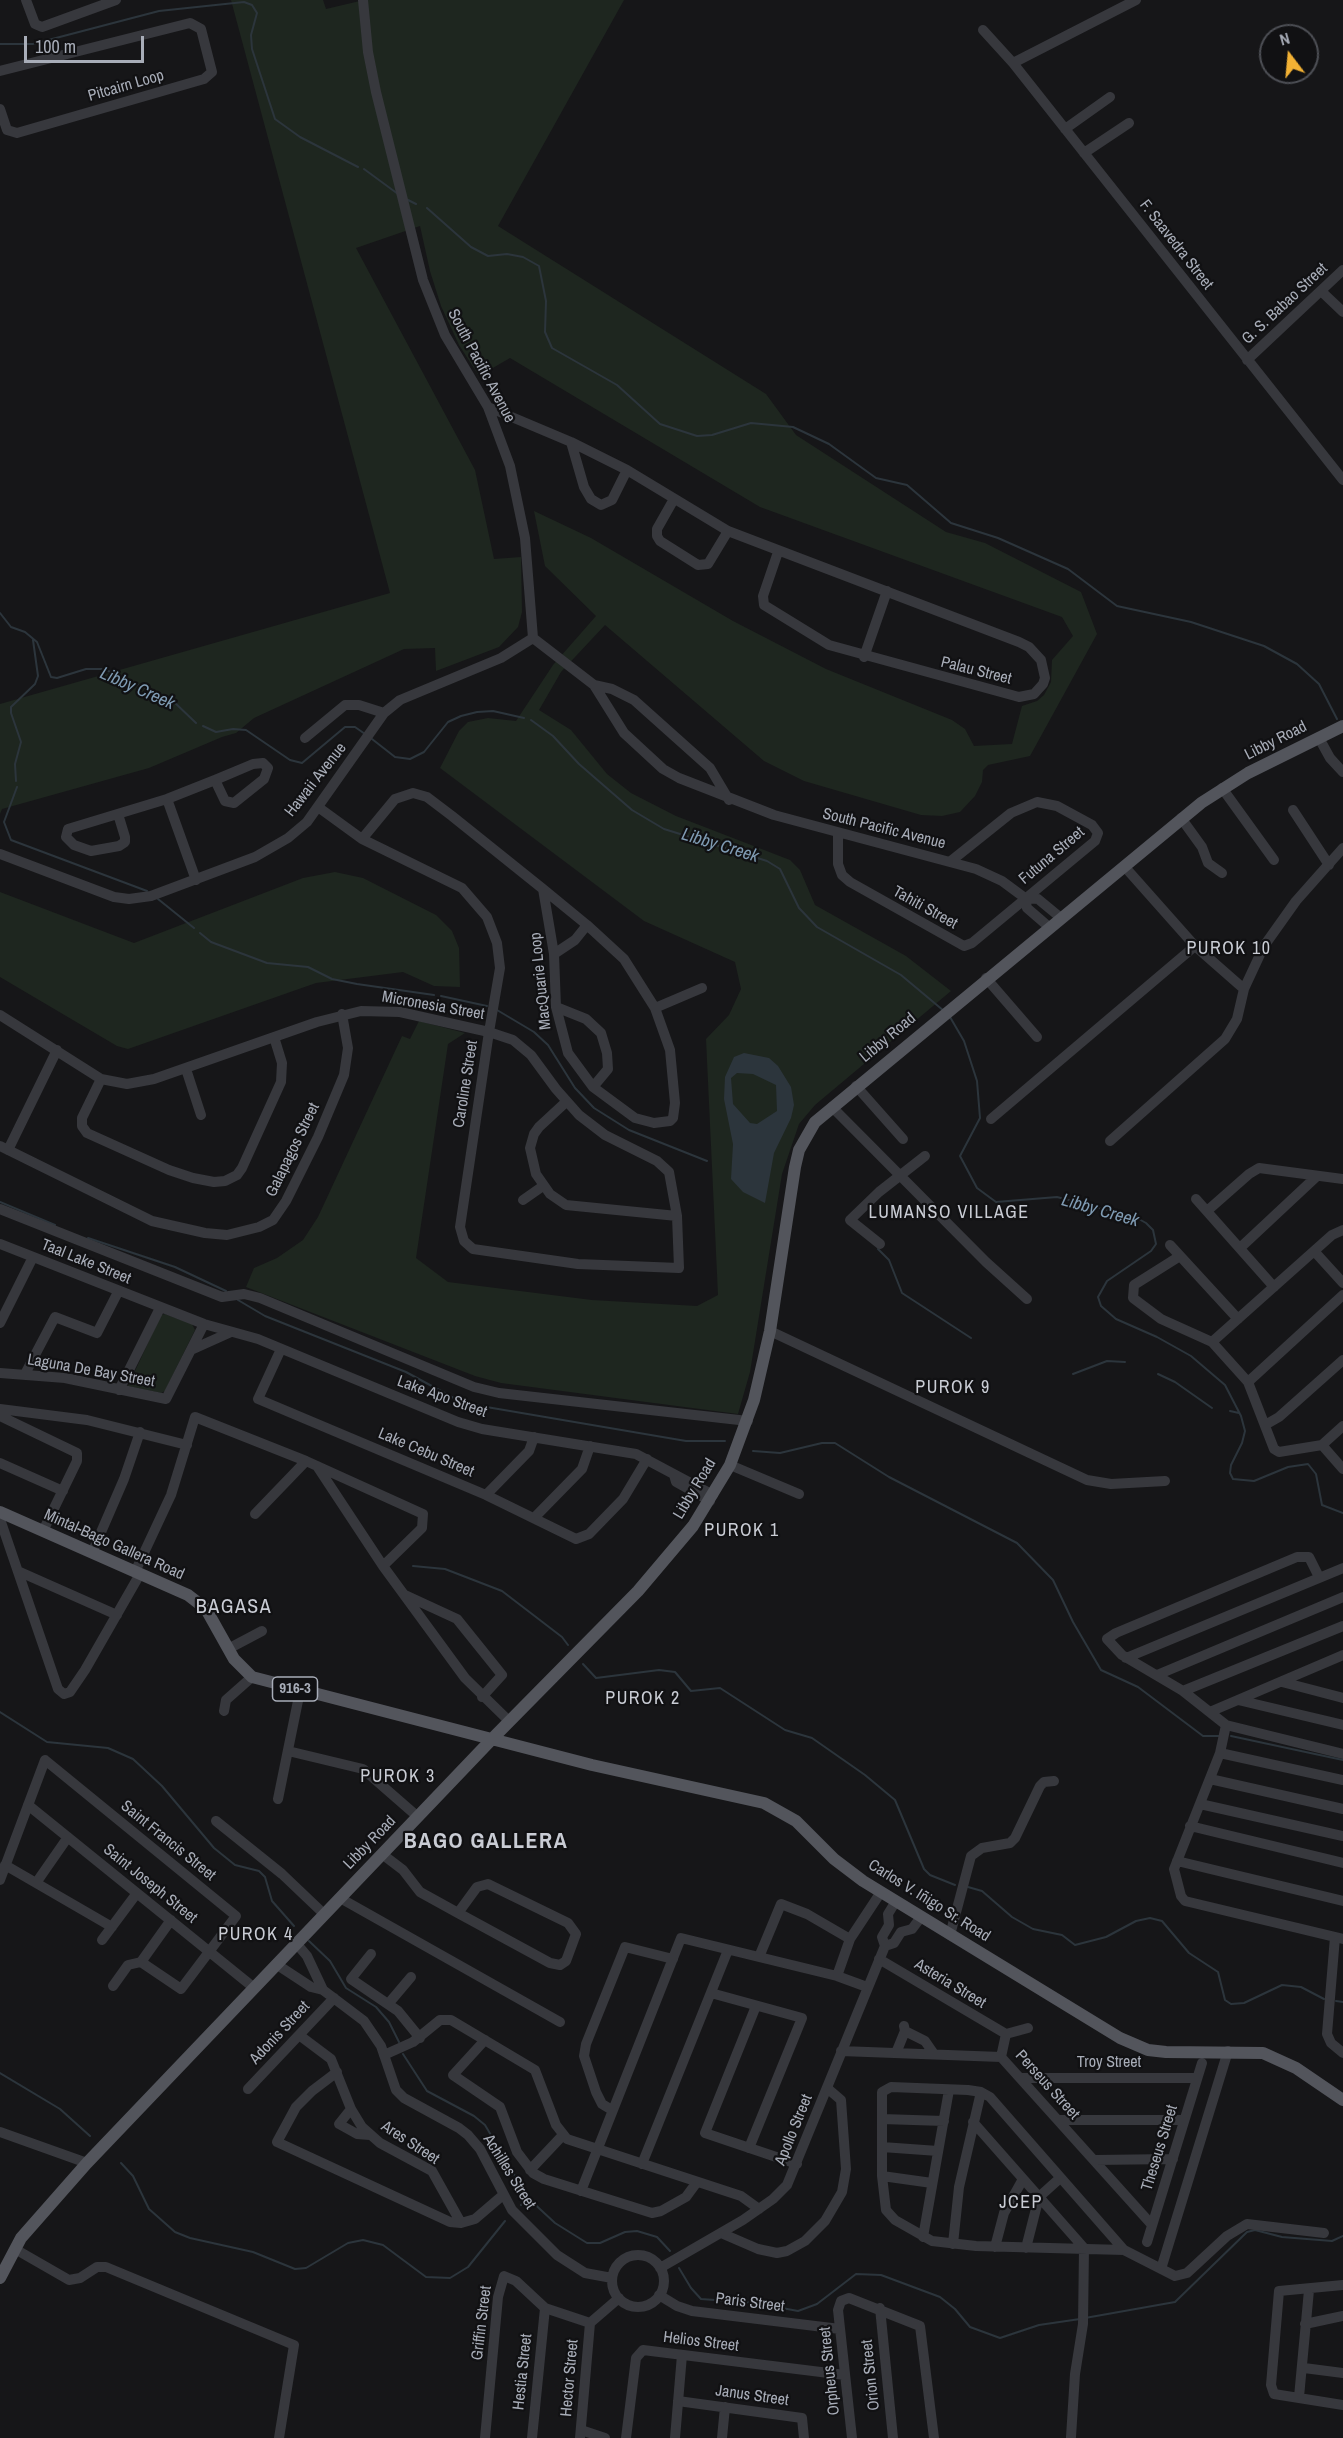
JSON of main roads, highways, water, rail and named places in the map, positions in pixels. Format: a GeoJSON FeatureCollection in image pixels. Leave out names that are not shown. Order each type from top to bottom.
{"type":"FeatureCollection","features":[{"type":"Feature","properties":{"kind":"main road","name":"Libby Road"},"geometry":{"type":"LineString","coordinates":[[0,2278],[15,2248],[32,2224],[87,2163],[509,1721],[656,1572],[712,1498],[730,1465],[748,1421],[760,1382],[799,1150],[815,1122],[1181,818],[1222,788],[1343,726]]}},
{"type":"Feature","properties":{"kind":"main road","name":"Mintal-Bago Gallera Road"},"geometry":{"type":"LineString","coordinates":[[0,1512],[188,1595],[199,1603],[211,1617],[239,1666],[252,1677],[492,1739]]}},
{"type":"Feature","properties":{"kind":"main road","name":"Carlos V. Iñigo Sr. Road"},"geometry":{"type":"LineString","coordinates":[[492,1739],[592,1765],[764,1803],[796,1821],[834,1859],[881,1892],[1134,2045],[1166,2052],[1228,2051],[1274,2057],[1296,2068],[1343,2100]]}},
{"type":"Feature","properties":{"kind":"waterway"},"geometry":{"type":"LineString","coordinates":[[0,44],[33,44],[159,11],[244,2],[252,5],[257,13],[251,35],[252,49],[275,119],[300,137],[358,167]]}},
{"type":"Feature","properties":{"kind":"waterway"},"geometry":{"type":"LineString","coordinates":[[364,169],[398,194]]}},
{"type":"Feature","properties":{"kind":"waterway"},"geometry":{"type":"LineString","coordinates":[[408,200],[416,204]]}},
{"type":"Feature","properties":{"kind":"waterway"},"geometry":{"type":"LineString","coordinates":[[427,208],[471,247],[488,256],[507,254],[523,257],[539,266],[546,301],[545,332],[552,348],[617,385],[660,424],[697,436],[712,435],[751,423],[793,427],[829,444],[876,478],[907,485],[951,523],[998,538],[1068,569],[1117,606],[1191,622],[1264,646],[1297,664],[1319,684],[1337,719]]}},
{"type":"Feature","properties":{"kind":"waterway","name":"Libby Creek"},"geometry":{"type":"LineString","coordinates":[[0,613],[11,627],[25,632],[37,642],[51,677],[57,678],[86,669],[104,669],[173,701],[196,723]]}},
{"type":"Feature","properties":{"kind":"waterway"},"geometry":{"type":"LineString","coordinates":[[16,781],[15,764],[21,742],[11,707],[35,684],[38,676],[33,640]]}},
{"type":"Feature","properties":{"kind":"waterway","name":"Libby Creek"},"geometry":{"type":"LineString","coordinates":[[372,739],[395,757],[410,759],[424,752],[448,722],[461,716],[493,711],[524,718]]}},
{"type":"Feature","properties":{"kind":"waterway","name":"Libby Creek"},"geometry":{"type":"LineString","coordinates":[[531,720],[553,736],[579,764],[632,810],[664,829],[767,861],[780,869],[799,908],[817,927],[901,975],[944,1011]]}},
{"type":"Feature","properties":{"kind":"waterway","name":"Libby Creek"},"geometry":{"type":"LineString","coordinates":[[203,726],[216,732],[233,729],[246,730],[290,760],[302,763],[345,727],[355,727],[365,734]]}},
{"type":"Feature","properties":{"kind":"waterway"},"geometry":{"type":"LineString","coordinates":[[17,787],[4,822],[11,840],[147,891]]}},
{"type":"Feature","properties":{"kind":"waterway"},"geometry":{"type":"LineString","coordinates":[[158,899],[194,928]]}},
{"type":"Feature","properties":{"kind":"waterway"},"geometry":{"type":"LineString","coordinates":[[200,933],[211,942],[267,963],[308,967],[332,979],[434,995]]}},
{"type":"Feature","properties":{"kind":"waterway"},"geometry":{"type":"LineString","coordinates":[[441,996],[487,1006]]}},
{"type":"Feature","properties":{"kind":"waterway"},"geometry":{"type":"LineString","coordinates":[[497,1010],[534,1032],[548,1045],[575,1088],[594,1108],[629,1130],[707,1161]]}},
{"type":"Feature","properties":{"kind":"waterway","name":"Libby Creek"},"geometry":{"type":"LineString","coordinates":[[950,1017],[964,1041],[977,1081],[980,1118],[960,1156],[977,1188],[996,1202],[1057,1197],[1137,1218],[1146,1223],[1153,1230],[1156,1244],[1151,1251],[1107,1281],[1098,1297],[1101,1306],[1116,1319],[1157,1337],[1191,1356],[1225,1385],[1241,1416],[1245,1431],[1231,1465],[1230,1473],[1233,1479],[1254,1481],[1288,1467],[1308,1464],[1316,1474],[1322,1505],[1343,1513]]}},
{"type":"Feature","properties":{"kind":"waterway"},"geometry":{"type":"LineString","coordinates":[[0,1202],[55,1225]]}},
{"type":"Feature","properties":{"kind":"waterway"},"geometry":{"type":"LineString","coordinates":[[88,1238],[175,1267],[226,1291]]}},
{"type":"Feature","properties":{"kind":"waterway"},"geometry":{"type":"LineString","coordinates":[[878,1249],[889,1260],[902,1293],[971,1338]]}},
{"type":"Feature","properties":{"kind":"waterway"},"geometry":{"type":"LineString","coordinates":[[238,1300],[265,1316],[406,1372],[463,1403],[686,1441],[725,1441]]}},
{"type":"Feature","properties":{"kind":"waterway"},"geometry":{"type":"LineString","coordinates":[[1073,1374],[1107,1361],[1125,1362]]}},
{"type":"Feature","properties":{"kind":"waterway"},"geometry":{"type":"LineString","coordinates":[[1158,1374],[1175,1382],[1212,1408]]}},
{"type":"Feature","properties":{"kind":"waterway","name":"Libby Creek"},"geometry":{"type":"LineString","coordinates":[[1230,1411],[1239,1413]]}},
{"type":"Feature","properties":{"kind":"waterway"},"geometry":{"type":"LineString","coordinates":[[753,1451],[780,1453],[822,1443],[835,1443],[889,1477],[1017,1543],[1053,1580],[1073,1622],[1101,1670],[1138,1687],[1203,1736],[1221,1736]]}},
{"type":"Feature","properties":{"kind":"waterway"},"geometry":{"type":"LineString","coordinates":[[413,1566],[445,1569],[502,1591],[562,1637],[568,1645]]}},
{"type":"Feature","properties":{"kind":"waterway"},"geometry":{"type":"LineString","coordinates":[[583,1664],[596,1678],[659,1670],[675,1672],[691,1691],[720,1688],[785,1730],[812,1738],[865,1775],[895,1800],[924,1869],[930,1875],[955,1885]]}},
{"type":"Feature","properties":{"kind":"waterway"},"geometry":{"type":"LineString","coordinates":[[0,1712],[47,1742],[108,1748],[133,1759],[162,1786],[214,1848],[235,1865],[259,1871],[265,1877],[272,1901],[294,1926]]}},
{"type":"Feature","properties":{"kind":"waterway"},"geometry":{"type":"LineString","coordinates":[[1231,1736],[1343,1760]]}},
{"type":"Feature","properties":{"kind":"waterway"},"geometry":{"type":"LineString","coordinates":[[968,1887],[982,1891],[1012,1917],[1033,1929],[1062,1935],[1075,1945],[1106,1937],[1136,1921],[1150,1918],[1162,1921],[1189,1953],[1218,1972],[1225,2000],[1231,2004],[1244,2003],[1282,1985],[1301,1987],[1324,1999]]}},
{"type":"Feature","properties":{"kind":"waterway"},"geometry":{"type":"LineString","coordinates":[[309,1941],[330,1961],[346,1988],[376,2007],[389,2022],[399,2042]]}},
{"type":"Feature","properties":{"kind":"waterway"},"geometry":{"type":"LineString","coordinates":[[1336,2001],[1343,2002]]}},
{"type":"Feature","properties":{"kind":"waterway"},"geometry":{"type":"LineString","coordinates":[[403,2054],[427,2091],[474,2116],[485,2125],[528,2198],[555,2223],[587,2243],[600,2243],[625,2232],[637,2231],[657,2237],[670,2251]]}},
{"type":"Feature","properties":{"kind":"waterway"},"geometry":{"type":"LineString","coordinates":[[0,2073],[60,2109],[90,2136]]}},
{"type":"Feature","properties":{"kind":"waterway"},"geometry":{"type":"LineString","coordinates":[[121,2163],[133,2176],[149,2209],[175,2232],[190,2238],[253,2252],[295,2269],[306,2268],[348,2243],[363,2240],[383,2245],[426,2277],[450,2278],[468,2267],[505,2221]]}},
{"type":"Feature","properties":{"kind":"waterway"},"geometry":{"type":"LineString","coordinates":[[521,2205],[528,2198]]}},
{"type":"Feature","properties":{"kind":"waterway"},"geometry":{"type":"LineString","coordinates":[[1085,2318],[1175,2302],[1247,2232],[1255,2230],[1282,2237],[1332,2241],[1343,2236]]}},
{"type":"Feature","properties":{"kind":"waterway"},"geometry":{"type":"LineString","coordinates":[[679,2268],[701,2299],[755,2303],[798,2311],[817,2304],[856,2274],[881,2275],[940,2297],[955,2309],[970,2327],[1000,2338],[1039,2325],[1080,2319]]}},
{"type":"Feature","properties":{"kind":"district","name":"PUROK 10"},"geometry":{"type":"Point","coordinates":[1229,949]}},
{"type":"Feature","properties":{"kind":"district","name":"LUMANSO VILLAGE"},"geometry":{"type":"Point","coordinates":[949,1213]}},
{"type":"Feature","properties":{"kind":"district","name":"PUROK 9"},"geometry":{"type":"Point","coordinates":[953,1388]}},
{"type":"Feature","properties":{"kind":"district","name":"PUROK 1"},"geometry":{"type":"Point","coordinates":[742,1531]}},
{"type":"Feature","properties":{"kind":"district","name":"BAGASA"},"geometry":{"type":"Point","coordinates":[234,1608]}},
{"type":"Feature","properties":{"kind":"district","name":"PUROK 2"},"geometry":{"type":"Point","coordinates":[643,1699]}},
{"type":"Feature","properties":{"kind":"district","name":"PUROK 3"},"geometry":{"type":"Point","coordinates":[398,1777]}},
{"type":"Feature","properties":{"kind":"district","name":"BAGO GALLERA"},"geometry":{"type":"Point","coordinates":[486,1842]}},
{"type":"Feature","properties":{"kind":"district","name":"PUROK 4"},"geometry":{"type":"Point","coordinates":[256,1935]}},
{"type":"Feature","properties":{"kind":"district","name":"JCEP"},"geometry":{"type":"Point","coordinates":[1021,2203]}}]}
